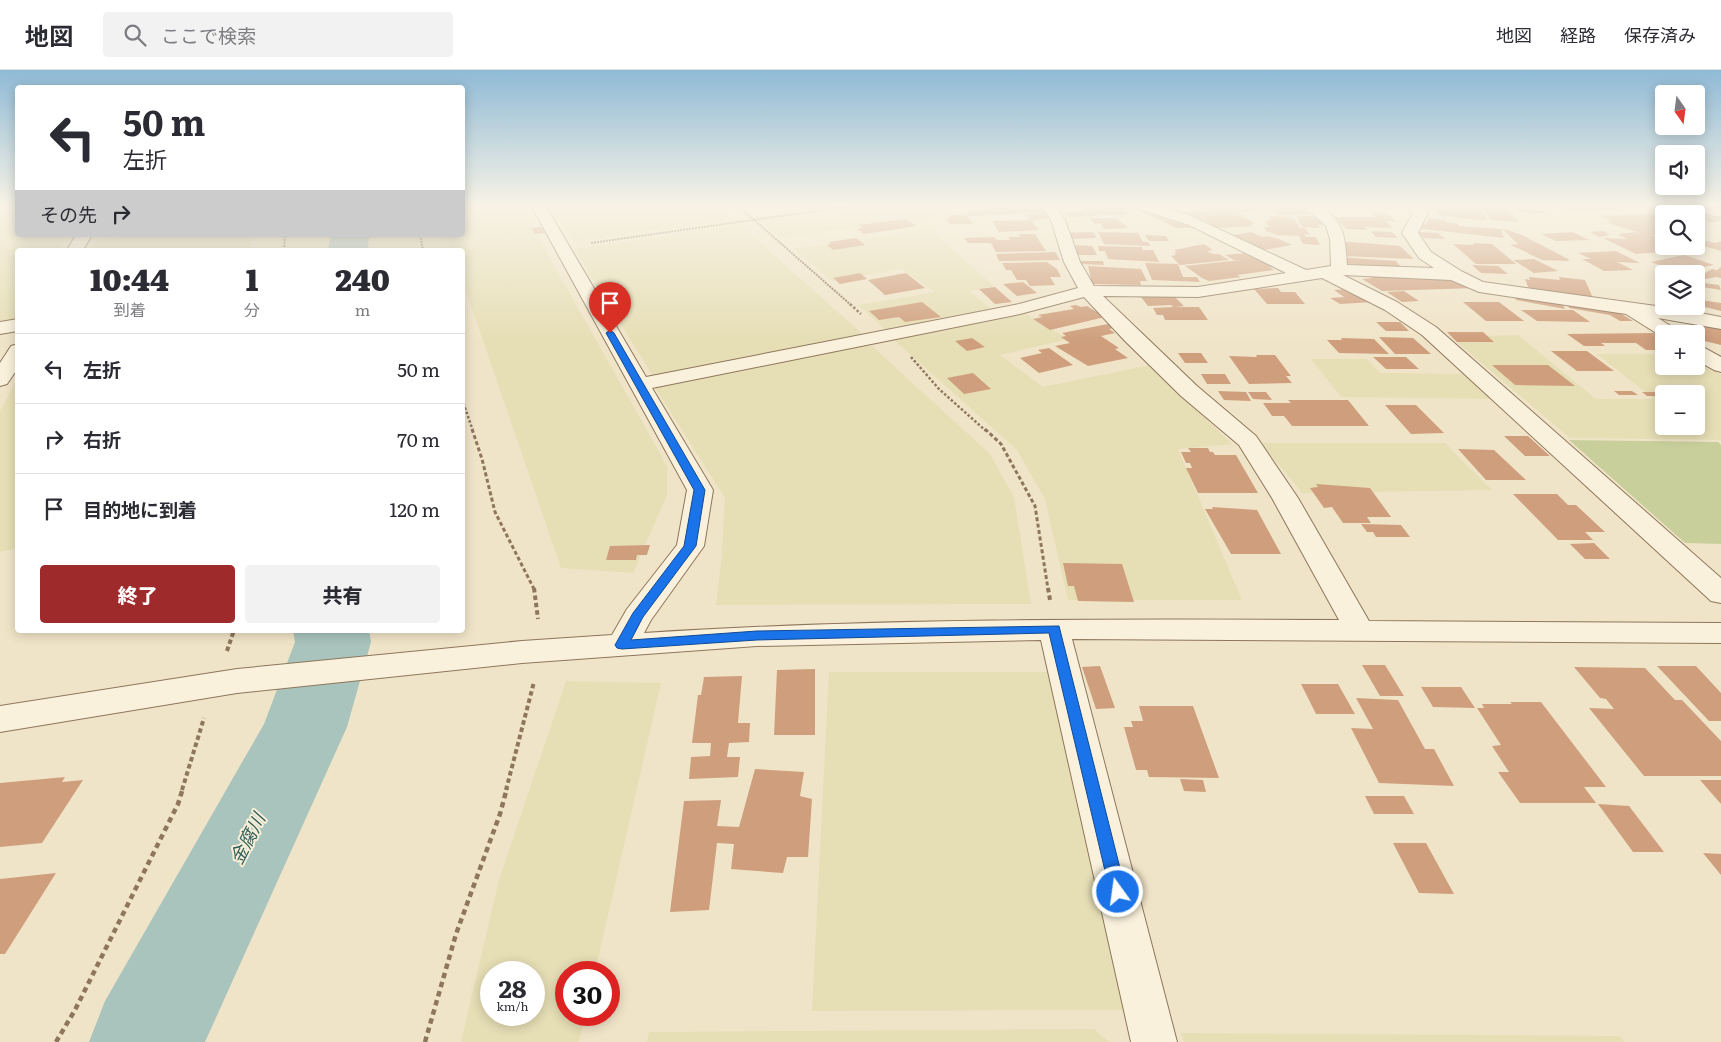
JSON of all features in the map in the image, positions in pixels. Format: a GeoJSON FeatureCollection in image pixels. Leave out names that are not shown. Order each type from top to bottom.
{"type":"FeatureCollection","features":[{"type":"Feature","properties":{"kind":"street"},"geometry":{"type":"LineString","coordinates":[[564,250],[700,490],[690,546],[638,616],[622,645]]}},
{"type":"Feature","properties":{"kind":"street"},"geometry":{"type":"LineString","coordinates":[[1068,250],[1072,262],[1088,291],[1131,336],[1190,391],[1248,441],[1284,498],[1360,632]]}},
{"type":"Feature","properties":{"kind":"street"},"geometry":{"type":"LineString","coordinates":[[1258,250],[1322,273],[1391,306],[1429,331],[1721,594]]}},
{"type":"Feature","properties":{"kind":"street"},"geometry":{"type":"LineString","coordinates":[[1322,273],[1329,250]]}},
{"type":"Feature","properties":{"kind":"street"},"geometry":{"type":"LineString","coordinates":[[1421,250],[1424,256],[1479,288],[1685,316],[1721,323]]}},
{"type":"Feature","properties":{"kind":"street"},"geometry":{"type":"LineString","coordinates":[[640,384],[1020,309],[1088,291],[1198,292],[1322,273],[1399,271],[1455,275]]}},
{"type":"Feature","properties":{"kind":"street"},"geometry":{"type":"LineString","coordinates":[[1631,309],[1656,325]]}},
{"type":"Feature","properties":{"kind":"street"},"geometry":{"type":"LineString","coordinates":[[0,328],[15,326]]}},
{"type":"Feature","properties":{"kind":"street"},"geometry":{"type":"LineString","coordinates":[[0,380],[15,355]]}},
{"type":"Feature","properties":{"kind":"street"},"geometry":{"type":"LineString","coordinates":[[1705,356],[1721,366]]}},
{"type":"Feature","properties":{"kind":"street"},"geometry":{"type":"LineString","coordinates":[[1054,629],[1154,1042]]}},
{"type":"Feature","properties":{"kind":"street"},"geometry":{"type":"LineString","coordinates":[[0,719],[226,682],[532,652],[757,636],[1054,629],[1721,633]]}},
{"type":"Feature","properties":{"kind":"path"},"geometry":{"type":"LineString","coordinates":[[789,250],[917,363],[939,389],[1001,444],[1035,506],[1054,629]]}},
{"type":"Feature","properties":{"kind":"path"},"geometry":{"type":"LineString","coordinates":[[425,1042],[456,934],[500,814],[532,652],[535,591],[495,512],[482,459],[465,408]]}},
{"type":"Feature","properties":{"kind":"path"},"geometry":{"type":"LineString","coordinates":[[56,1042],[75,1010],[178,804],[226,682]]}},
{"type":"Feature","properties":{"kind":"shaded area"},"geometry":{"type":"Polygon","coordinates":[[[0,250],[15,250],[15,320],[0,322],[0,250]]]}},
{"type":"Feature","properties":{"kind":"shaded area"},"geometry":{"type":"Polygon","coordinates":[[[465,250],[546,250],[667,466],[667,495],[633,573],[561,568],[465,288],[465,250]]]}},
{"type":"Feature","properties":{"kind":"shaded area"},"geometry":{"type":"Polygon","coordinates":[[[575,250],[769,250],[866,337],[653,376],[575,250]]]}},
{"type":"Feature","properties":{"kind":"shaded area"},"geometry":{"type":"Polygon","coordinates":[[[795,250],[954,250],[994,286],[969,291],[994,311],[889,333],[858,305],[935,292],[902,269],[832,281],[795,250]]]}},
{"type":"Feature","properties":{"kind":"shaded area"},"geometry":{"type":"Polygon","coordinates":[[[1021,311],[1068,339],[1000,355],[1043,387],[1150,365],[1232,444],[1178,449],[1242,600],[1068,600],[1045,499],[1017,450],[892,338],[1021,311]]]}},
{"type":"Feature","properties":{"kind":"shaded area"},"geometry":{"type":"Polygon","coordinates":[[[1518,335],[1596,399],[1654,399],[1597,354],[1655,354],[1655,375],[1705,375],[1705,365],[1721,375],[1721,440],[1570,438],[1451,337],[1518,335]]]}},
{"type":"Feature","properties":{"kind":"shaded area"},"geometry":{"type":"Polygon","coordinates":[[[854,345],[872,346],[990,454],[1014,497],[1031,604],[716,605],[722,554],[725,498],[654,386],[854,345]]]}},
{"type":"Feature","properties":{"kind":"shaded area"},"geometry":{"type":"Polygon","coordinates":[[[1311,359],[1367,359],[1380,373],[1466,374],[1491,399],[1341,397],[1311,359]]]}},
{"type":"Feature","properties":{"kind":"shaded area"},"geometry":{"type":"Polygon","coordinates":[[[15,383],[15,548],[0,552],[0,411],[15,383]]]}},
{"type":"Feature","properties":{"kind":"shaded area"},"geometry":{"type":"Polygon","coordinates":[[[1261,443],[1445,443],[1492,490],[1302,493],[1261,443]]]}},
{"type":"Feature","properties":{"kind":"shaded area"},"geometry":{"type":"Polygon","coordinates":[[[829,672],[1051,672],[1127,1010],[812,1011],[829,672]]]}},
{"type":"Feature","properties":{"kind":"shaded area"},"geometry":{"type":"Polygon","coordinates":[[[566,681],[661,683],[598,961],[555,961],[555,1026],[583,1026],[579,1042],[461,1042],[499,880],[566,681]]]}},
{"type":"Feature","properties":{"kind":"shaded area"},"geometry":{"type":"Polygon","coordinates":[[[1094,1029],[1109,1042],[647,1042],[649,1032],[1094,1029]]]}},
{"type":"Feature","properties":{"kind":"shaded area"},"geometry":{"type":"Polygon","coordinates":[[[1181,1033],[1620,1036],[1624,1042],[1184,1042],[1181,1033]]]}},
{"type":"Feature","properties":{"kind":"green space"},"geometry":{"type":"Polygon","coordinates":[[[1569,440],[1718,442],[1721,445],[1721,544],[1685,543],[1569,440]]]}},
{"type":"Feature","properties":{"kind":"building"},"geometry":{"type":"Polygon","coordinates":[[[995,250],[1046,251],[996,252],[995,250]]]}},
{"type":"Feature","properties":{"kind":"building"},"geometry":{"type":"Polygon","coordinates":[[[1074,250],[1094,250],[1097,255],[1076,255],[1074,250]]]}},
{"type":"Feature","properties":{"kind":"building"},"geometry":{"type":"Polygon","coordinates":[[[1153,250],[1159,262],[1108,259],[1105,251],[1099,251],[1153,250]]]}},
{"type":"Feature","properties":{"kind":"building"},"geometry":{"type":"Polygon","coordinates":[[[1175,250],[1211,250],[1207,251],[1219,254],[1229,260],[1180,265],[1171,256],[1176,255],[1174,253],[1177,252],[1175,250]]]}},
{"type":"Feature","properties":{"kind":"building"},"geometry":{"type":"Polygon","coordinates":[[[1341,250],[1405,250],[1414,259],[1342,256],[1341,250]]]}},
{"type":"Feature","properties":{"kind":"building"},"geometry":{"type":"Polygon","coordinates":[[[1460,250],[1500,250],[1516,264],[1476,264],[1460,250]]]}},
{"type":"Feature","properties":{"kind":"building"},"geometry":{"type":"Polygon","coordinates":[[[1523,250],[1551,250],[1570,260],[1542,260],[1527,253],[1529,253],[1523,250]]]}},
{"type":"Feature","properties":{"kind":"building"},"geometry":{"type":"Polygon","coordinates":[[[1628,250],[1655,250],[1655,252],[1636,254],[1628,250]]]}},
{"type":"Feature","properties":{"kind":"building"},"geometry":{"type":"Polygon","coordinates":[[[1616,251],[1640,263],[1617,262],[1633,270],[1604,271],[1582,259],[1591,259],[1578,253],[1616,251]]]}},
{"type":"Feature","properties":{"kind":"building"},"geometry":{"type":"Polygon","coordinates":[[[1055,252],[1060,260],[999,261],[996,254],[1055,252]]]}},
{"type":"Feature","properties":{"kind":"building"},"geometry":{"type":"Polygon","coordinates":[[[1246,253],[1276,267],[1270,267],[1274,270],[1237,275],[1241,277],[1209,281],[1185,266],[1241,260],[1234,260],[1225,255],[1246,253]]]}},
{"type":"Feature","properties":{"kind":"building"},"geometry":{"type":"Polygon","coordinates":[[[1684,255],[1714,265],[1705,267],[1705,265],[1659,265],[1651,262],[1684,255]]]}},
{"type":"Feature","properties":{"kind":"building"},"geometry":{"type":"Polygon","coordinates":[[[1339,257],[1396,261],[1401,267],[1345,265],[1339,257]]]}},
{"type":"Feature","properties":{"kind":"building"},"geometry":{"type":"Polygon","coordinates":[[[1534,259],[1558,271],[1534,273],[1513,260],[1534,259]]]}},
{"type":"Feature","properties":{"kind":"building"},"geometry":{"type":"Polygon","coordinates":[[[1079,261],[1103,261],[1104,265],[1081,264],[1079,261]]]}},
{"type":"Feature","properties":{"kind":"building"},"geometry":{"type":"Polygon","coordinates":[[[1047,262],[1057,269],[1061,277],[1050,277],[1055,285],[1030,286],[1026,280],[1017,280],[1011,270],[1006,270],[1002,263],[1047,262]]]}},
{"type":"Feature","properties":{"kind":"building"},"geometry":{"type":"Polygon","coordinates":[[[1145,263],[1178,264],[1183,277],[1197,277],[1200,282],[1152,280],[1145,263]]]}},
{"type":"Feature","properties":{"kind":"building"},"geometry":{"type":"Polygon","coordinates":[[[1472,265],[1498,266],[1508,274],[1481,273],[1472,265]]]}},
{"type":"Feature","properties":{"kind":"building"},"geometry":{"type":"Polygon","coordinates":[[[1088,266],[1141,269],[1147,281],[1140,281],[1141,285],[1092,284],[1088,266]]]}},
{"type":"Feature","properties":{"kind":"building"},"geometry":{"type":"Polygon","coordinates":[[[1721,267],[1721,278],[1705,279],[1705,273],[1712,269],[1717,270],[1721,267]]]}},
{"type":"Feature","properties":{"kind":"building"},"geometry":{"type":"Polygon","coordinates":[[[860,273],[867,279],[840,284],[833,278],[860,273]]]}},
{"type":"Feature","properties":{"kind":"building"},"geometry":{"type":"Polygon","coordinates":[[[906,273],[925,288],[885,295],[868,280],[906,273]]]}},
{"type":"Feature","properties":{"kind":"building"},"geometry":{"type":"Polygon","coordinates":[[[1368,275],[1436,278],[1470,284],[1477,288],[1382,291],[1362,279],[1372,278],[1368,275]]]}},
{"type":"Feature","properties":{"kind":"building"},"geometry":{"type":"Polygon","coordinates":[[[1529,277],[1560,280],[1559,277],[1585,280],[1593,298],[1529,289],[1525,279],[1530,280],[1529,277]]]}},
{"type":"Feature","properties":{"kind":"building"},"geometry":{"type":"Polygon","coordinates":[[[1023,282],[1037,293],[1017,296],[1003,284],[1023,282]]]}},
{"type":"Feature","properties":{"kind":"building"},"geometry":{"type":"Polygon","coordinates":[[[1705,283],[1719,285],[1721,290],[1705,287],[1705,283]]]}},
{"type":"Feature","properties":{"kind":"building"},"geometry":{"type":"Polygon","coordinates":[[[995,287],[1012,302],[995,304],[979,289],[995,287]]]}},
{"type":"Feature","properties":{"kind":"building"},"geometry":{"type":"Polygon","coordinates":[[[1278,288],[1281,292],[1295,292],[1305,304],[1267,304],[1254,289],[1278,288]]]}},
{"type":"Feature","properties":{"kind":"building"},"geometry":{"type":"Polygon","coordinates":[[[1350,289],[1373,302],[1340,304],[1330,298],[1344,297],[1334,290],[1350,289]]]}},
{"type":"Feature","properties":{"kind":"building"},"geometry":{"type":"Polygon","coordinates":[[[1145,291],[1169,291],[1184,306],[1175,307],[1199,307],[1208,320],[1165,320],[1163,315],[1157,315],[1153,308],[1173,307],[1171,305],[1148,306],[1141,297],[1149,297],[1145,291]]]}},
{"type":"Feature","properties":{"kind":"building"},"geometry":{"type":"Polygon","coordinates":[[[1404,291],[1419,301],[1402,302],[1387,292],[1404,291]]]}},
{"type":"Feature","properties":{"kind":"building"},"geometry":{"type":"Polygon","coordinates":[[[1514,296],[1561,301],[1565,309],[1516,300],[1514,296]]]}},
{"type":"Feature","properties":{"kind":"building"},"geometry":{"type":"Polygon","coordinates":[[[1567,300],[1612,308],[1633,321],[1620,321],[1610,315],[1569,308],[1567,300]]]}},
{"type":"Feature","properties":{"kind":"building"},"geometry":{"type":"Polygon","coordinates":[[[1705,301],[1721,303],[1721,311],[1705,307],[1705,301]]]}},
{"type":"Feature","properties":{"kind":"building"},"geometry":{"type":"Polygon","coordinates":[[[922,302],[941,317],[905,322],[899,317],[879,320],[869,311],[922,302]]]}},
{"type":"Feature","properties":{"kind":"building"},"geometry":{"type":"Polygon","coordinates":[[[1463,302],[1499,302],[1524,321],[1486,321],[1463,302]]]}},
{"type":"Feature","properties":{"kind":"building"},"geometry":{"type":"Polygon","coordinates":[[[1076,305],[1081,307],[1087,306],[1105,317],[1050,330],[1033,319],[1042,317],[1038,315],[1074,309],[1070,306],[1076,305]]]}},
{"type":"Feature","properties":{"kind":"building"},"geometry":{"type":"Polygon","coordinates":[[[1521,310],[1573,310],[1590,322],[1537,321],[1521,310]]]}},
{"type":"Feature","properties":{"kind":"building"},"geometry":{"type":"Polygon","coordinates":[[[1376,322],[1400,322],[1409,331],[1386,331],[1376,322]]]}},
{"type":"Feature","properties":{"kind":"building"},"geometry":{"type":"Polygon","coordinates":[[[1108,324],[1115,328],[1109,329],[1115,333],[1101,336],[1119,348],[1115,349],[1128,358],[1088,366],[1055,346],[1070,343],[1061,337],[1066,336],[1062,333],[1108,324]]]}},
{"type":"Feature","properties":{"kind":"building"},"geometry":{"type":"Polygon","coordinates":[[[1703,324],[1721,328],[1721,345],[1705,341],[1705,325],[1703,324]]]}},
{"type":"Feature","properties":{"kind":"building"},"geometry":{"type":"Polygon","coordinates":[[[1447,332],[1483,332],[1494,342],[1457,342],[1447,332]]]}},
{"type":"Feature","properties":{"kind":"building"},"geometry":{"type":"Polygon","coordinates":[[[1654,333],[1655,350],[1646,350],[1636,343],[1601,343],[1605,346],[1584,346],[1567,334],[1654,333]]]}},
{"type":"Feature","properties":{"kind":"building"},"geometry":{"type":"Polygon","coordinates":[[[1379,337],[1413,338],[1431,354],[1395,354],[1379,337]]]}},
{"type":"Feature","properties":{"kind":"building"},"geometry":{"type":"Polygon","coordinates":[[[972,338],[985,347],[967,351],[955,341],[972,338]]]}},
{"type":"Feature","properties":{"kind":"building"},"geometry":{"type":"Polygon","coordinates":[[[1341,338],[1374,339],[1389,354],[1339,353],[1327,340],[1342,340],[1341,338]]]}},
{"type":"Feature","properties":{"kind":"building"},"geometry":{"type":"Polygon","coordinates":[[[1049,348],[1073,365],[1039,373],[1020,358],[1042,353],[1038,350],[1049,348]]]}},
{"type":"Feature","properties":{"kind":"building"},"geometry":{"type":"Polygon","coordinates":[[[1551,351],[1587,351],[1614,371],[1577,371],[1551,351]]]}},
{"type":"Feature","properties":{"kind":"building"},"geometry":{"type":"Polygon","coordinates":[[[1178,353],[1201,353],[1208,363],[1185,363],[1178,353]]]}},
{"type":"Feature","properties":{"kind":"building"},"geometry":{"type":"Polygon","coordinates":[[[1256,355],[1275,355],[1291,376],[1286,376],[1292,383],[1249,384],[1229,356],[1257,357],[1256,355]]]}},
{"type":"Feature","properties":{"kind":"building"},"geometry":{"type":"Polygon","coordinates":[[[1373,357],[1406,357],[1419,369],[1386,369],[1373,357]]]}},
{"type":"Feature","properties":{"kind":"building"},"geometry":{"type":"Polygon","coordinates":[[[1492,365],[1548,365],[1575,386],[1515,385],[1492,365]]]}},
{"type":"Feature","properties":{"kind":"building"},"geometry":{"type":"Polygon","coordinates":[[[973,373],[991,389],[964,394],[947,378],[973,373]]]}},
{"type":"Feature","properties":{"kind":"building"},"geometry":{"type":"Polygon","coordinates":[[[1201,374],[1225,374],[1231,384],[1207,384],[1201,374]]]}},
{"type":"Feature","properties":{"kind":"building"},"geometry":{"type":"Polygon","coordinates":[[[1218,391],[1246,392],[1251,401],[1224,400],[1218,391]]]}},
{"type":"Feature","properties":{"kind":"building"},"geometry":{"type":"Polygon","coordinates":[[[1614,391],[1632,391],[1638,395],[1619,395],[1614,391]]]}},
{"type":"Feature","properties":{"kind":"building"},"geometry":{"type":"Polygon","coordinates":[[[1248,392],[1266,392],[1272,400],[1253,399],[1248,392]]]}},
{"type":"Feature","properties":{"kind":"building"},"geometry":{"type":"Polygon","coordinates":[[[1642,392],[1655,392],[1655,396],[1647,396],[1642,392]]]}},
{"type":"Feature","properties":{"kind":"building"},"geometry":{"type":"Polygon","coordinates":[[[1288,400],[1348,400],[1369,426],[1292,426],[1284,416],[1272,416],[1263,403],[1291,403],[1288,400]]]}},
{"type":"Feature","properties":{"kind":"building"},"geometry":{"type":"Polygon","coordinates":[[[1385,405],[1416,405],[1444,433],[1411,434],[1385,405]]]}},
{"type":"Feature","properties":{"kind":"building"},"geometry":{"type":"Polygon","coordinates":[[[1504,436],[1528,436],[1550,456],[1525,456],[1504,436]]]}},
{"type":"Feature","properties":{"kind":"building"},"geometry":{"type":"Polygon","coordinates":[[[1188,448],[1208,448],[1215,455],[1236,455],[1258,493],[1198,493],[1186,468],[1192,468],[1190,463],[1186,463],[1181,452],[1191,452],[1188,448]]]}},
{"type":"Feature","properties":{"kind":"building"},"geometry":{"type":"Polygon","coordinates":[[[1458,449],[1494,450],[1526,480],[1486,480],[1458,449]]]}},
{"type":"Feature","properties":{"kind":"building"},"geometry":{"type":"Polygon","coordinates":[[[1316,484],[1370,488],[1391,517],[1367,517],[1371,523],[1343,523],[1332,507],[1324,508],[1310,488],[1318,487],[1316,484]]]}},
{"type":"Feature","properties":{"kind":"building"},"geometry":{"type":"Polygon","coordinates":[[[1513,494],[1557,494],[1568,505],[1576,505],[1605,532],[1585,532],[1593,540],[1558,540],[1513,494]]]}},
{"type":"Feature","properties":{"kind":"building"},"geometry":{"type":"Polygon","coordinates":[[[1212,507],[1257,510],[1281,554],[1231,554],[1205,509],[1213,509],[1212,507]]]}},
{"type":"Feature","properties":{"kind":"building"},"geometry":{"type":"Polygon","coordinates":[[[1361,524],[1401,525],[1410,537],[1376,537],[1373,532],[1367,532],[1361,524]]]}},
{"type":"Feature","properties":{"kind":"building"},"geometry":{"type":"Polygon","coordinates":[[[1594,543],[1610,559],[1585,559],[1570,544],[1594,543]]]}},
{"type":"Feature","properties":{"kind":"building"},"geometry":{"type":"Polygon","coordinates":[[[650,545],[647,555],[637,555],[636,560],[606,560],[610,546],[650,545]]]}},
{"type":"Feature","properties":{"kind":"building"},"geometry":{"type":"Polygon","coordinates":[[[1063,563],[1122,564],[1134,602],[1078,601],[1074,586],[1068,586],[1063,563]]]}},
{"type":"Feature","properties":{"kind":"building"},"geometry":{"type":"Polygon","coordinates":[[[1362,665],[1385,665],[1404,696],[1380,696],[1362,665]]]}},
{"type":"Feature","properties":{"kind":"building"},"geometry":{"type":"Polygon","coordinates":[[[1100,666],[1115,708],[1096,709],[1082,667],[1100,666]]]}},
{"type":"Feature","properties":{"kind":"building"},"geometry":{"type":"Polygon","coordinates":[[[1657,666],[1696,666],[1721,693],[1721,721],[1709,721],[1657,666]]]}},
{"type":"Feature","properties":{"kind":"building"},"geometry":{"type":"Polygon","coordinates":[[[1574,667],[1645,668],[1675,700],[1682,700],[1721,741],[1721,776],[1644,776],[1589,708],[1614,709],[1606,699],[1600,698],[1574,667]]]}},
{"type":"Feature","properties":{"kind":"building"},"geometry":{"type":"Polygon","coordinates":[[[815,669],[815,735],[774,735],[777,670],[815,669]]]}},
{"type":"Feature","properties":{"kind":"building"},"geometry":{"type":"Polygon","coordinates":[[[742,676],[738,723],[750,723],[749,742],[729,743],[727,757],[740,757],[738,777],[689,779],[691,757],[710,756],[711,743],[692,743],[698,695],[701,695],[704,677],[742,676]]]}},
{"type":"Feature","properties":{"kind":"building"},"geometry":{"type":"Polygon","coordinates":[[[1301,684],[1338,684],[1355,714],[1316,714],[1301,684]]]}},
{"type":"Feature","properties":{"kind":"building"},"geometry":{"type":"Polygon","coordinates":[[[1421,687],[1461,687],[1475,708],[1433,707],[1421,687]]]}},
{"type":"Feature","properties":{"kind":"building"},"geometry":{"type":"Polygon","coordinates":[[[1356,698],[1398,700],[1425,749],[1434,749],[1454,786],[1379,783],[1351,728],[1373,729],[1356,698]]]}},
{"type":"Feature","properties":{"kind":"building"},"geometry":{"type":"Polygon","coordinates":[[[1510,702],[1541,702],[1606,787],[1584,787],[1596,803],[1520,803],[1498,772],[1509,772],[1492,746],[1501,745],[1477,708],[1484,708],[1482,704],[1512,704],[1510,702]]]}},
{"type":"Feature","properties":{"kind":"building"},"geometry":{"type":"Polygon","coordinates":[[[1139,706],[1193,706],[1219,778],[1149,777],[1147,770],[1136,770],[1124,727],[1133,727],[1131,721],[1143,721],[1139,706]]]}},
{"type":"Feature","properties":{"kind":"building"},"geometry":{"type":"Polygon","coordinates":[[[755,769],[804,772],[800,796],[812,799],[808,857],[787,857],[783,873],[731,869],[734,844],[717,843],[709,910],[670,912],[684,801],[721,800],[717,826],[739,827],[755,769]]]}},
{"type":"Feature","properties":{"kind":"building"},"geometry":{"type":"Polygon","coordinates":[[[65,777],[62,782],[83,780],[42,843],[0,847],[0,783],[65,777]]]}},
{"type":"Feature","properties":{"kind":"building"},"geometry":{"type":"Polygon","coordinates":[[[1180,779],[1203,780],[1206,792],[1184,791],[1180,779]]]}},
{"type":"Feature","properties":{"kind":"building"},"geometry":{"type":"Polygon","coordinates":[[[1700,780],[1721,780],[1721,804],[1700,780]]]}},
{"type":"Feature","properties":{"kind":"building"},"geometry":{"type":"Polygon","coordinates":[[[1365,796],[1404,796],[1414,814],[1374,814],[1365,796]]]}},
{"type":"Feature","properties":{"kind":"building"},"geometry":{"type":"Polygon","coordinates":[[[1598,804],[1629,806],[1664,852],[1633,852],[1598,804]]]}},
{"type":"Feature","properties":{"kind":"building"},"geometry":{"type":"Polygon","coordinates":[[[1393,843],[1426,843],[1454,894],[1419,893],[1393,843]]]}},
{"type":"Feature","properties":{"kind":"building"},"geometry":{"type":"Polygon","coordinates":[[[1703,853],[1721,854],[1721,875],[1703,853]]]}},
{"type":"Feature","properties":{"kind":"building"},"geometry":{"type":"Polygon","coordinates":[[[56,873],[5,954],[0,954],[0,879],[56,873]]]}},
{"type":"Feature","properties":{"kind":"waterway","name":"金腐川"},"geometry":{"type":"LineString","coordinates":[[146,1042],[305,727],[333,642],[332,633]]}},
{"type":"Feature","properties":{"kind":"route"},"geometry":{"type":"LineString","coordinates":[[610,333],[700,490],[690,546],[638,616],[622,645],[757,636],[1054,629],[1118,892]]}}]}
